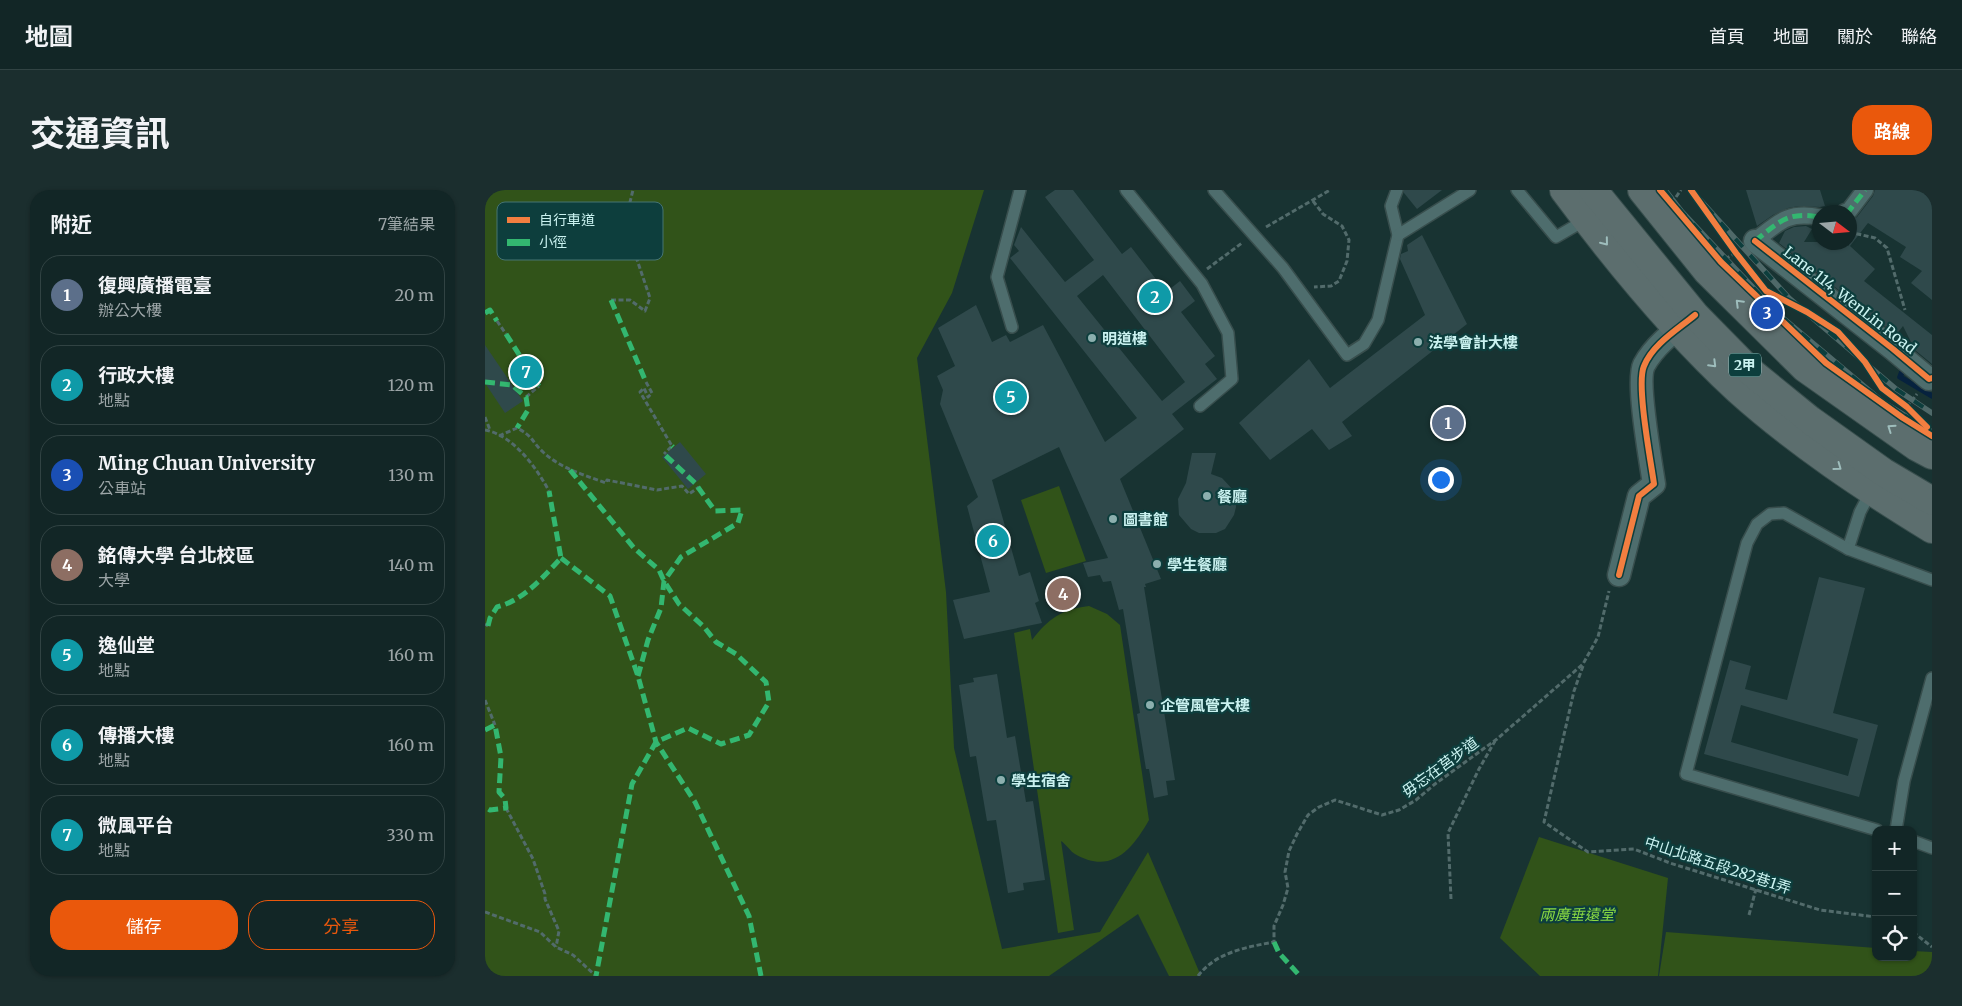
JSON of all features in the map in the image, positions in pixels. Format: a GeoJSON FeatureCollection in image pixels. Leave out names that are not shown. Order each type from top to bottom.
{"type":"FeatureCollection","features":[{"type":"Feature","properties":{"kind":"main road"},"geometry":{"type":"LineString","coordinates":[[1564,190],[1599,201],[1686,322],[1739,390],[1797,437],[1871,491],[1932,529]]}},
{"type":"Feature","properties":{"kind":"main road"},"geometry":{"type":"LineString","coordinates":[[1642,190],[1707,271],[1805,368],[1917,447],[1932,455]]}},
{"type":"Feature","properties":{"kind":"main road","name":"2甲"},"geometry":{"type":"LineString","coordinates":[[1599,201],[1696,289],[1735,331],[1774,367],[1830,414],[1878,448],[1932,482]]}},
{"type":"Feature","properties":{"kind":"main road","name":"2甲"},"geometry":{"type":"LineString","coordinates":[[1686,322],[1810,420],[1883,472],[1932,501]]}},
{"type":"Feature","properties":{"kind":"street"},"geometry":{"type":"LineString","coordinates":[[1854,205],[1865,190]]}},
{"type":"Feature","properties":{"kind":"street"},"geometry":{"type":"LineString","coordinates":[[1755,241],[1780,221],[1802,214],[1812,216]]}},
{"type":"Feature","properties":{"kind":"street","name":"Lane 114, WenLin Road"},"geometry":{"type":"LineString","coordinates":[[1755,241],[1931,379]]}},
{"type":"Feature","properties":{"kind":"street"},"geometry":{"type":"LineString","coordinates":[[1619,575],[1639,496],[1654,484],[1641,385],[1643,367],[1656,348],[1686,322]]}},
{"type":"Feature","properties":{"kind":"lane"},"geometry":{"type":"LineString","coordinates":[[1012,327],[997,277],[1020,190]]}},
{"type":"Feature","properties":{"kind":"lane"},"geometry":{"type":"LineString","coordinates":[[1126,190],[1202,284],[1228,332],[1232,379],[1200,406]]}},
{"type":"Feature","properties":{"kind":"lane"},"geometry":{"type":"LineString","coordinates":[[1214,190],[1283,268],[1347,355],[1364,344],[1378,320],[1398,235],[1391,206],[1397,190]]}},
{"type":"Feature","properties":{"kind":"lane"},"geometry":{"type":"LineString","coordinates":[[1398,235],[1470,190]]}},
{"type":"Feature","properties":{"kind":"lane"},"geometry":{"type":"LineString","coordinates":[[1517,190],[1556,237],[1599,201]]}},
{"type":"Feature","properties":{"kind":"lane"},"geometry":{"type":"LineString","coordinates":[[1848,549],[1860,512],[1871,491]]}},
{"type":"Feature","properties":{"kind":"lane"},"geometry":{"type":"LineString","coordinates":[[1872,829],[1686,774],[1747,543],[1757,524],[1770,514],[1784,513],[1848,549],[1932,580]]}},
{"type":"Feature","properties":{"kind":"lane"},"geometry":{"type":"LineString","coordinates":[[1897,826],[1904,781],[1932,678]]}},
{"type":"Feature","properties":{"kind":"lane"},"geometry":{"type":"LineString","coordinates":[[1917,843],[1932,848]]}},
{"type":"Feature","properties":{"kind":"path"},"geometry":{"type":"LineString","coordinates":[[1691,190],[1736,254],[1766,291],[1823,322]]}},
{"type":"Feature","properties":{"kind":"path"},"geometry":{"type":"LineString","coordinates":[[1297,288],[1331,286],[1339,280],[1347,261],[1349,240],[1342,226],[1323,214],[1313,201]]}},
{"type":"Feature","properties":{"kind":"path"},"geometry":{"type":"LineString","coordinates":[[1857,234],[1875,238],[1887,248],[1905,310]]}},
{"type":"Feature","properties":{"kind":"path"},"geometry":{"type":"LineString","coordinates":[[611,300],[630,300],[645,311],[650,298],[637,260]]}},
{"type":"Feature","properties":{"kind":"path"},"geometry":{"type":"LineString","coordinates":[[497,321],[506,334]]}},
{"type":"Feature","properties":{"kind":"path"},"geometry":{"type":"LineString","coordinates":[[1838,332],[1865,362],[1882,388],[1907,407],[1923,423]]}},
{"type":"Feature","properties":{"kind":"path"},"geometry":{"type":"LineString","coordinates":[[646,382],[652,393],[648,397],[644,388],[640,392],[672,446],[665,454]]}},
{"type":"Feature","properties":{"kind":"path"},"geometry":{"type":"LineString","coordinates":[[526,397],[539,386]]}},
{"type":"Feature","properties":{"kind":"path"},"geometry":{"type":"LineString","coordinates":[[485,418],[491,431]]}},
{"type":"Feature","properties":{"kind":"path"},"geometry":{"type":"LineString","coordinates":[[499,436],[517,428],[529,434],[543,452],[570,470],[606,484],[607,480],[657,490],[682,486],[689,494],[699,487]]}},
{"type":"Feature","properties":{"kind":"path"},"geometry":{"type":"LineString","coordinates":[[485,430],[512,441],[543,480],[549,491]]}},
{"type":"Feature","properties":{"kind":"path"},"geometry":{"type":"LineString","coordinates":[[1583,664],[1598,637],[1610,586],[1619,575]]}},
{"type":"Feature","properties":{"kind":"path"},"geometry":{"type":"LineString","coordinates":[[485,700],[495,725]]}},
{"type":"Feature","properties":{"kind":"path"},"geometry":{"type":"LineString","coordinates":[[1451,899],[1449,833],[1479,768],[1497,739]]}},
{"type":"Feature","properties":{"kind":"path"},"geometry":{"type":"LineString","coordinates":[[506,808],[533,859],[552,918],[559,931],[556,947]]}},
{"type":"Feature","properties":{"kind":"path"},"geometry":{"type":"LineString","coordinates":[[1749,915],[1756,889]]}},
{"type":"Feature","properties":{"kind":"path"},"geometry":{"type":"LineString","coordinates":[[485,912],[540,932],[556,947],[573,956],[596,976]]}},
{"type":"Feature","properties":{"kind":"path"},"geometry":{"type":"LineString","coordinates":[[1917,935],[1932,947]]}},
{"type":"Feature","properties":{"kind":"green space"},"geometry":{"type":"Polygon","coordinates":[[[485,190],[984,190],[952,293],[917,358],[946,592],[954,748],[1002,949],[1100,932],[1148,852],[1201,976],[1169,976],[1138,914],[1049,976],[485,976],[485,190]]]}},
{"type":"Feature","properties":{"kind":"green space"},"geometry":{"type":"Polygon","coordinates":[[[1059,486],[1086,561],[1046,573],[1021,500],[1059,486]]]}},
{"type":"Feature","properties":{"kind":"green space"},"geometry":{"type":"Polygon","coordinates":[[[1089,606],[1107,614],[1120,625],[1149,820],[1128,849],[1110,860],[1099,862],[1088,860],[1075,854],[1061,841],[1074,930],[1058,933],[1014,633],[1030,629],[1032,640],[1056,616],[1079,607],[1089,606]]]}},
{"type":"Feature","properties":{"kind":"green space","name":"兩廣垂遠堂"},"geometry":{"type":"Polygon","coordinates":[[[1539,837],[1668,878],[1658,976],[1540,976],[1500,938],[1539,837]]]}},
{"type":"Feature","properties":{"kind":"green space"},"geometry":{"type":"Polygon","coordinates":[[[1666,932],[1872,948],[1872,961],[1917,961],[1917,951],[1932,952],[1932,976],[1659,976],[1666,932]]]}},
{"type":"Feature","properties":{"kind":"building"},"geometry":{"type":"Polygon","coordinates":[[[1055,190],[1073,190],[1122,254],[1131,247],[1166,292],[1180,281],[1195,301],[1181,312],[1215,356],[1205,364],[1217,379],[1172,414],[1184,429],[1120,479],[1161,579],[1145,584],[1146,587],[1144,587],[1175,780],[1166,781],[1168,795],[1154,798],[1149,769],[1146,769],[1137,714],[1140,713],[1123,609],[1119,610],[1111,581],[1103,582],[1100,575],[1088,577],[1083,563],[1108,558],[1059,447],[992,480],[1019,576],[1030,572],[1039,601],[1035,603],[1042,623],[964,639],[953,600],[990,592],[967,506],[978,497],[940,404],[943,390],[937,376],[955,366],[938,328],[976,305],[992,342],[1006,335],[1010,342],[1043,325],[1105,442],[1137,418],[1010,258],[1019,251],[1014,245],[1021,227],[1065,282],[1094,260],[1045,197],[1055,190]],[[1103,275],[1077,296],[1162,401],[1185,382],[1103,275]]]}},
{"type":"Feature","properties":{"kind":"building"},"geometry":{"type":"Polygon","coordinates":[[[1404,190],[1442,190],[1417,209],[1404,193],[1404,190]]]}},
{"type":"Feature","properties":{"kind":"building"},"geometry":{"type":"Polygon","coordinates":[[[1746,190],[1820,190],[1825,205],[1788,208],[1757,226],[1746,190]]]}},
{"type":"Feature","properties":{"kind":"building"},"geometry":{"type":"Polygon","coordinates":[[[1875,190],[1922,190],[1932,196],[1932,300],[1911,283],[1922,271],[1900,257],[1906,247],[1868,223],[1857,237],[1857,217],[1873,196],[1875,190]]]}},
{"type":"Feature","properties":{"kind":"building"},"geometry":{"type":"Polygon","coordinates":[[[1806,226],[1812,229],[1804,242],[1812,242],[1812,250],[1854,250],[1875,269],[1864,281],[1932,335],[1932,364],[1915,350],[1903,326],[1896,335],[1779,243],[1785,231],[1794,227],[1806,226]]]}},
{"type":"Feature","properties":{"kind":"building","name":"法學會計大樓"},"geometry":{"type":"Polygon","coordinates":[[[1422,235],[1467,324],[1342,422],[1352,436],[1329,450],[1312,429],[1270,460],[1239,423],[1309,359],[1330,388],[1425,315],[1400,259],[1401,254],[1408,251],[1407,245],[1422,235]]]}},
{"type":"Feature","properties":{"kind":"building"},"geometry":{"type":"Polygon","coordinates":[[[485,345],[523,401],[505,413],[485,383],[485,345]]]}},
{"type":"Feature","properties":{"kind":"building"},"geometry":{"type":"Polygon","coordinates":[[[680,442],[706,474],[688,489],[662,457],[680,442]]]}},
{"type":"Feature","properties":{"kind":"building","name":"餐廳"},"geometry":{"type":"Polygon","coordinates":[[[1192,453],[1216,453],[1211,474],[1222,478],[1234,491],[1236,507],[1234,515],[1225,529],[1216,533],[1199,533],[1191,529],[1179,515],[1178,499],[1186,483],[1192,453]]]}},
{"type":"Feature","properties":{"kind":"building"},"geometry":{"type":"Polygon","coordinates":[[[1819,577],[1865,588],[1833,713],[1878,725],[1859,797],[1704,754],[1730,660],[1751,666],[1745,689],[1787,700],[1819,577]],[[1741,705],[1731,742],[1848,776],[1858,739],[1741,705]]]}},
{"type":"Feature","properties":{"kind":"building","name":"學生宿舍"},"geometry":{"type":"Polygon","coordinates":[[[997,674],[1007,738],[1015,736],[1026,802],[1033,801],[1045,880],[1023,883],[1024,890],[1008,893],[996,820],[987,821],[976,756],[970,757],[959,685],[974,682],[973,678],[997,674]]]}},
{"type":"Feature","properties":{"kind":"waterway"},"geometry":{"type":"LineString","coordinates":[[1905,364],[1900,377],[1932,396]]}},
{"type":"Feature","properties":{"kind":"railway"},"geometry":{"type":"LineString","coordinates":[[1665,190],[1682,212],[1777,313],[1883,402],[1932,432]]}},
{"type":"Feature","properties":{"kind":"railway"},"geometry":{"type":"LineString","coordinates":[[1691,190],[1789,298],[1896,389],[1932,413]]}},
{"type":"Feature","properties":{"kind":"marked path"},"geometry":{"type":"LineString","coordinates":[[1854,205],[1865,190]]}},
{"type":"Feature","properties":{"kind":"marked path"},"geometry":{"type":"LineString","coordinates":[[1755,241],[1784,220],[1791,217],[1812,216]]}},
{"type":"Feature","properties":{"kind":"marked path"},"geometry":{"type":"LineString","coordinates":[[611,300],[646,382]]}},
{"type":"Feature","properties":{"kind":"marked path"},"geometry":{"type":"LineString","coordinates":[[485,313],[490,310],[497,321]]}},
{"type":"Feature","properties":{"kind":"marked path"},"geometry":{"type":"LineString","coordinates":[[506,334],[539,386]]}},
{"type":"Feature","properties":{"kind":"marked path"},"geometry":{"type":"LineString","coordinates":[[485,382],[512,385],[526,397],[528,410],[517,428]]}},
{"type":"Feature","properties":{"kind":"marked path"},"geometry":{"type":"LineString","coordinates":[[638,676],[648,640],[661,608],[664,581],[681,557],[738,523],[742,510],[715,511],[695,483],[664,454]]}},
{"type":"Feature","properties":{"kind":"marked path"},"geometry":{"type":"LineString","coordinates":[[570,470],[634,548],[659,570],[679,604],[704,627],[716,642],[736,654],[766,682],[769,702],[749,735],[721,744],[688,728],[656,742],[632,784],[596,976]]}},
{"type":"Feature","properties":{"kind":"marked path"},"geometry":{"type":"LineString","coordinates":[[488,626],[490,618],[497,607],[507,604],[524,594],[561,558],[549,491]]}},
{"type":"Feature","properties":{"kind":"marked path"},"geometry":{"type":"LineString","coordinates":[[561,558],[610,596],[638,676],[656,742],[695,802],[749,916],[761,976]]}},
{"type":"Feature","properties":{"kind":"marked path"},"geometry":{"type":"LineString","coordinates":[[485,730],[495,725],[501,757],[499,792],[505,799],[506,808],[490,810],[485,807]]}},
{"type":"Feature","properties":{"kind":"marked path"},"geometry":{"type":"LineString","coordinates":[[1274,942],[1279,953],[1300,976]]}},
{"type":"Feature","properties":{"kind":"cycle path"},"geometry":{"type":"LineString","coordinates":[[1660,190],[1721,262],[1826,363],[1903,418],[1932,436]]}},
{"type":"Feature","properties":{"kind":"cycle path"},"geometry":{"type":"LineString","coordinates":[[1691,190],[1766,291],[1807,312],[1838,332],[1865,362],[1882,388],[1907,407],[1927,427]]}},
{"type":"Feature","properties":{"kind":"cycle path"},"geometry":{"type":"LineString","coordinates":[[1755,241],[1929,379],[1932,378]]}},
{"type":"Feature","properties":{"kind":"cycle path"},"geometry":{"type":"LineString","coordinates":[[1619,575],[1639,496],[1654,484],[1643,405],[1642,375],[1644,366],[1659,344],[1695,315]]}},
{"type":"Feature","properties":{"kind":"place","name":"行政大樓"},"geometry":{"type":"Point","coordinates":[1155,297]}},
{"type":"Feature","properties":{"kind":"place","name":"Ming Chuan University"},"geometry":{"type":"Point","coordinates":[1767,313]}},
{"type":"Feature","properties":{"kind":"place","name":"明道樓"},"geometry":{"type":"Point","coordinates":[1092,338]}},
{"type":"Feature","properties":{"kind":"place","name":"法學會計大樓"},"geometry":{"type":"Point","coordinates":[1418,342]}},
{"type":"Feature","properties":{"kind":"place","name":"微風平台"},"geometry":{"type":"Point","coordinates":[526,372]}},
{"type":"Feature","properties":{"kind":"place","name":"逸仙堂"},"geometry":{"type":"Point","coordinates":[1011,397]}},
{"type":"Feature","properties":{"kind":"place","name":"復興廣播電臺"},"geometry":{"type":"Point","coordinates":[1448,423]}},
{"type":"Feature","properties":{"kind":"place","name":"餐廳"},"geometry":{"type":"Point","coordinates":[1207,496]}},
{"type":"Feature","properties":{"kind":"place","name":"圖書館"},"geometry":{"type":"Point","coordinates":[1113,519]}},
{"type":"Feature","properties":{"kind":"place","name":"傳播大樓"},"geometry":{"type":"Point","coordinates":[993,541]}},
{"type":"Feature","properties":{"kind":"place","name":"學生餐廳"},"geometry":{"type":"Point","coordinates":[1157,564]}},
{"type":"Feature","properties":{"kind":"place","name":"銘傳大學 台北校區"},"geometry":{"type":"Point","coordinates":[1063,594]}},
{"type":"Feature","properties":{"kind":"place","name":"企管風管大樓"},"geometry":{"type":"Point","coordinates":[1150,705]}},
{"type":"Feature","properties":{"kind":"place","name":"學生宿舍"},"geometry":{"type":"Point","coordinates":[1001,780]}}]}
